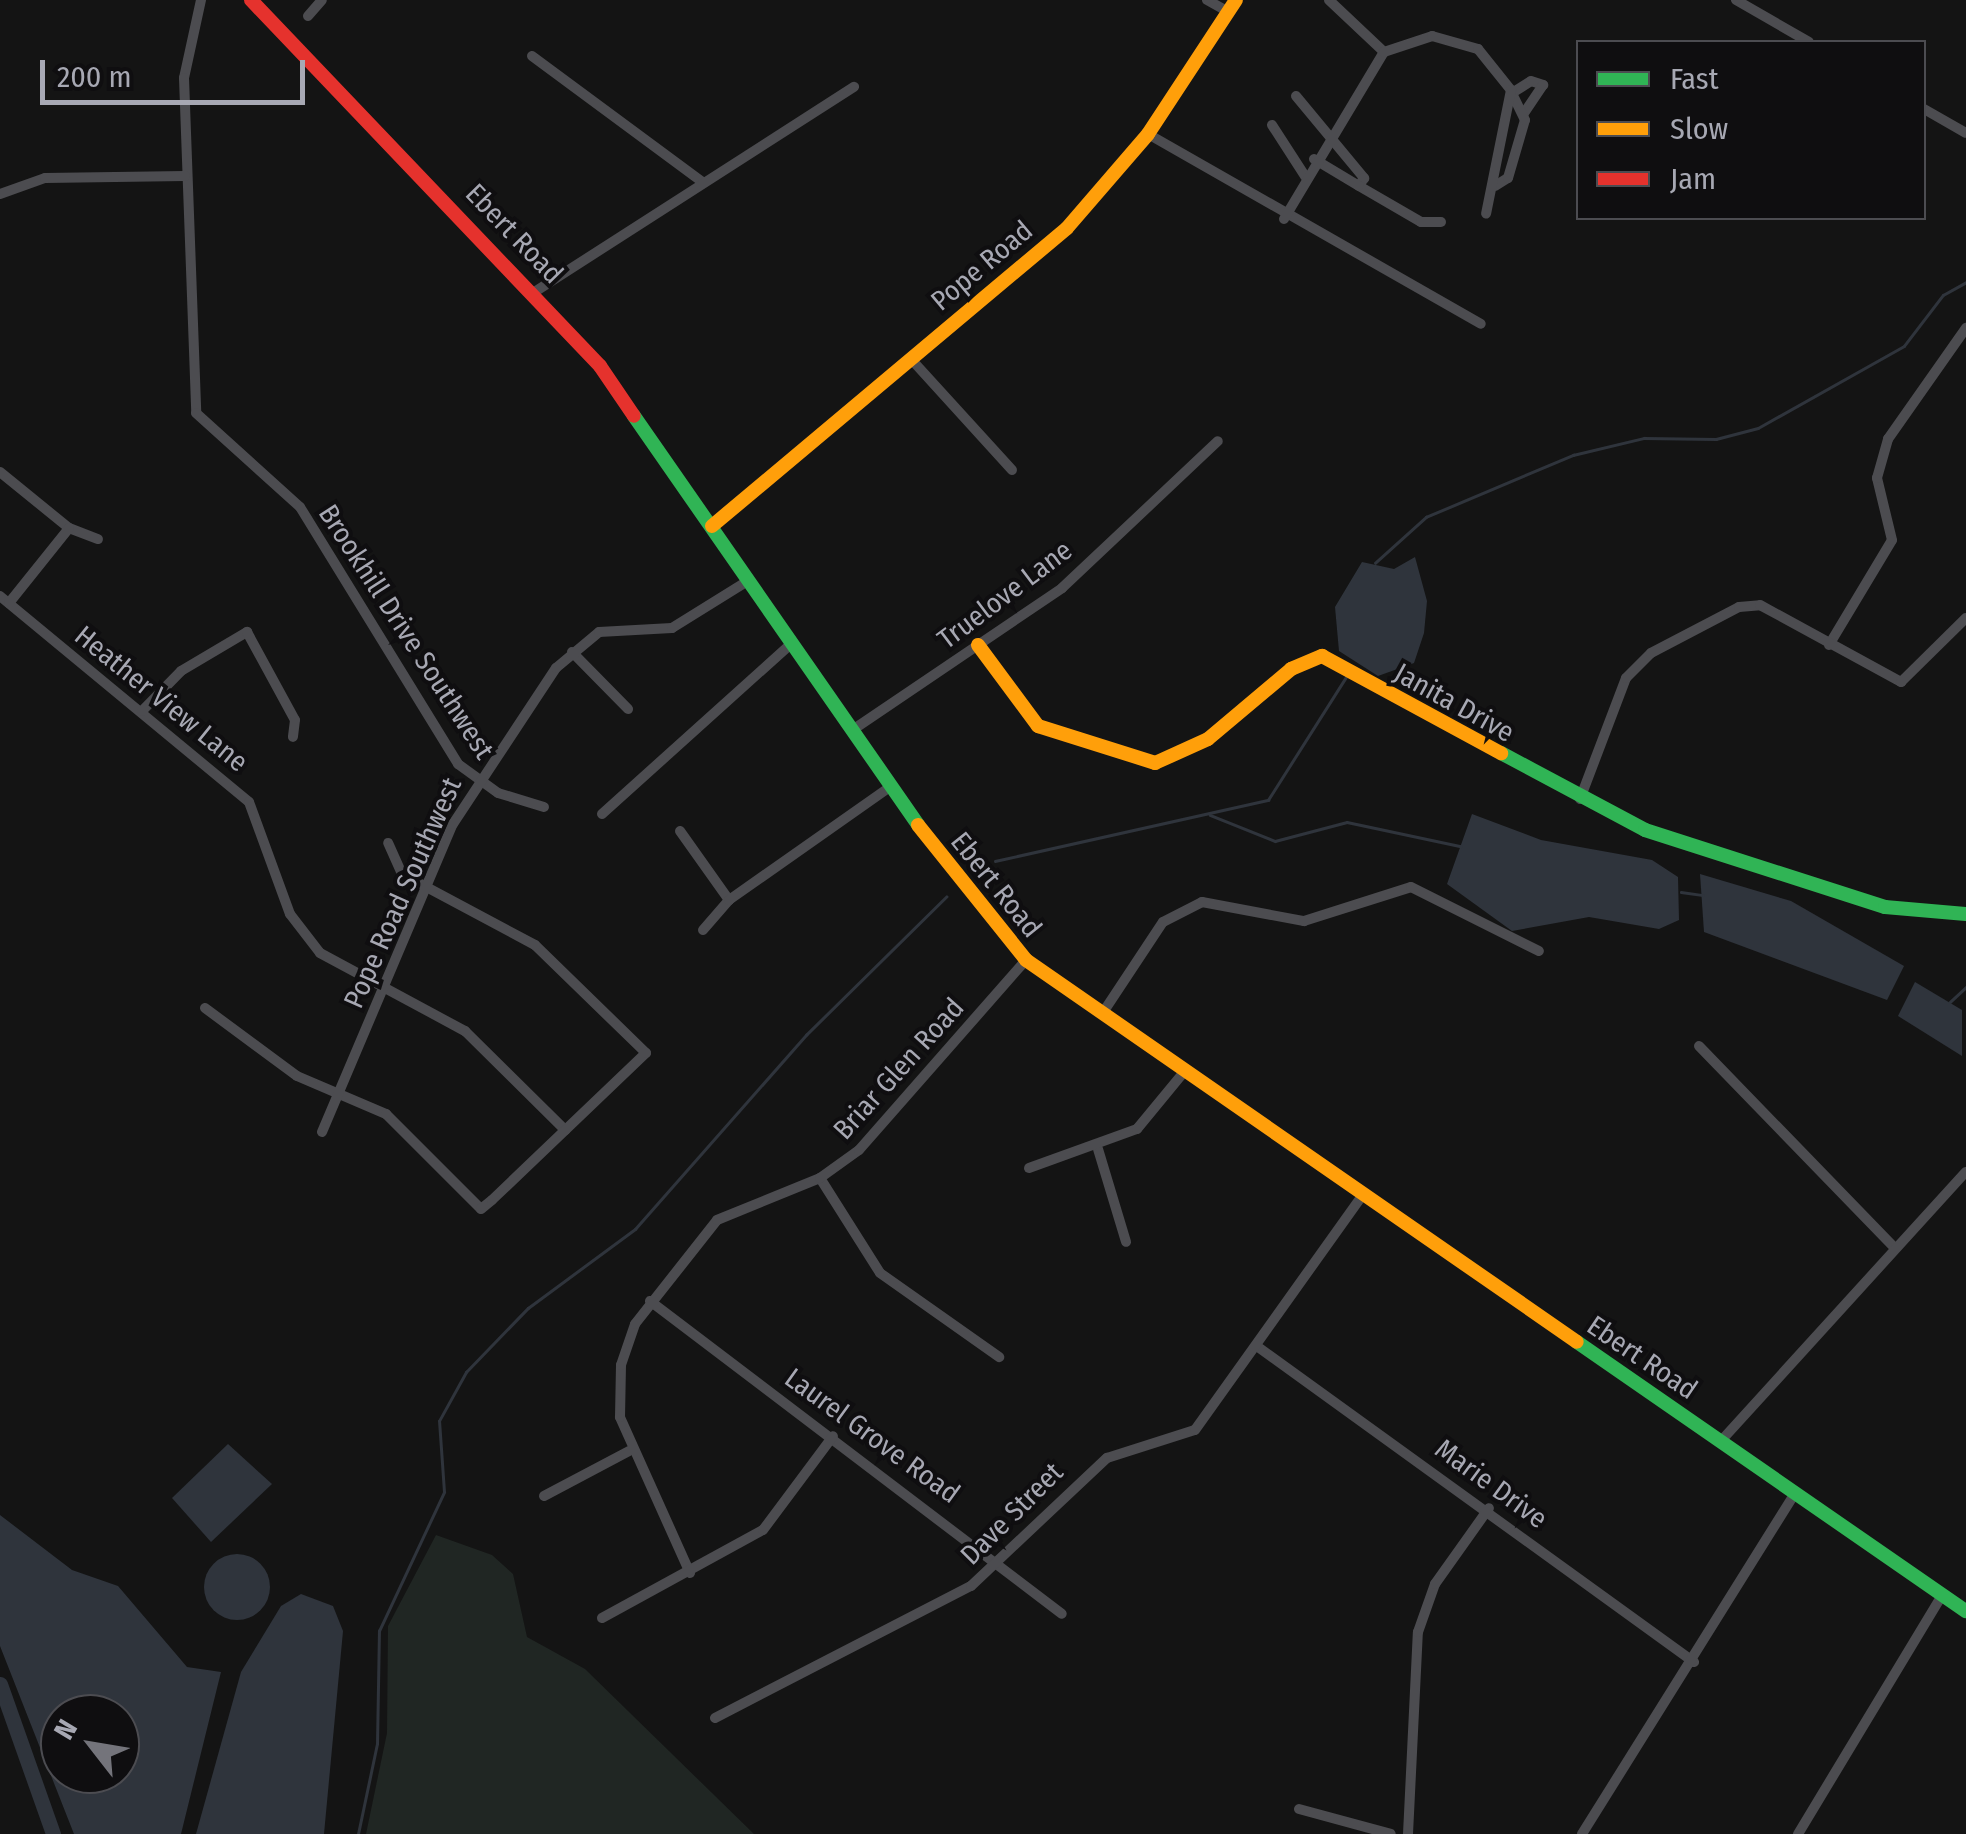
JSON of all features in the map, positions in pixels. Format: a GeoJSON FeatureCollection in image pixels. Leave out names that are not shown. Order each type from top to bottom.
{"type":"FeatureCollection","features":[{"type":"Feature","properties":{"kind":"main road","name":"Ebert Road"},"geometry":{"type":"LineString","coordinates":[[251,0],[536,291],[712,526],[984,918],[1026,960],[1966,1611]]}},
{"type":"Feature","properties":{"kind":"main road","name":"Pope Road"},"geometry":{"type":"LineString","coordinates":[[712,526],[1067,228],[1148,134],[1232,6]]}},
{"type":"Feature","properties":{"kind":"main road","name":"Janita Drive"},"geometry":{"type":"LineString","coordinates":[[978,646],[1038,726],[1155,763],[1208,740],[1291,668],[1322,656],[1580,800],[1782,878],[1885,908],[1966,914]]}},
{"type":"Feature","properties":{"kind":"street","name":"Brookhill Drive Southwest"},"geometry":{"type":"LineString","coordinates":[[201,0],[184,78],[196,413],[300,507],[476,781],[544,807]]}},
{"type":"Feature","properties":{"kind":"street"},"geometry":{"type":"LineString","coordinates":[[308,16],[322,0]]}},
{"type":"Feature","properties":{"kind":"street"},"geometry":{"type":"LineString","coordinates":[[1207,0],[1232,6]]}},
{"type":"Feature","properties":{"kind":"street"},"geometry":{"type":"LineString","coordinates":[[1329,0],[1384,52]]}},
{"type":"Feature","properties":{"kind":"street"},"geometry":{"type":"LineString","coordinates":[[1736,0],[1806,40]]}},
{"type":"Feature","properties":{"kind":"street"},"geometry":{"type":"LineString","coordinates":[[1284,218],[1328,133],[1384,52],[1416,36],[1457,38],[1488,57],[1524,113]]}},
{"type":"Feature","properties":{"kind":"street"},"geometry":{"type":"LineString","coordinates":[[532,56],[702,182]]}},
{"type":"Feature","properties":{"kind":"street"},"geometry":{"type":"LineString","coordinates":[[1495,186],[1516,158],[1524,113],[1543,85],[1512,94]]}},
{"type":"Feature","properties":{"kind":"street"},"geometry":{"type":"LineString","coordinates":[[536,291],[854,87]]}},
{"type":"Feature","properties":{"kind":"street"},"geometry":{"type":"LineString","coordinates":[[1486,214],[1512,94]]}},
{"type":"Feature","properties":{"kind":"street"},"geometry":{"type":"LineString","coordinates":[[1296,96],[1364,178],[1358,186]]}},
{"type":"Feature","properties":{"kind":"street"},"geometry":{"type":"LineString","coordinates":[[1926,110],[1966,134]]}},
{"type":"Feature","properties":{"kind":"street"},"geometry":{"type":"LineString","coordinates":[[1272,125],[1305,176]]}},
{"type":"Feature","properties":{"kind":"street"},"geometry":{"type":"LineString","coordinates":[[1148,134],[1284,218],[1481,324]]}},
{"type":"Feature","properties":{"kind":"street"},"geometry":{"type":"LineString","coordinates":[[1314,159],[1420,222],[1441,222]]}},
{"type":"Feature","properties":{"kind":"street"},"geometry":{"type":"LineString","coordinates":[[0,194],[45,178],[185,176]]}},
{"type":"Feature","properties":{"kind":"street"},"geometry":{"type":"LineString","coordinates":[[1829,645],[1892,540],[1877,478],[1888,440],[1966,328]]}},
{"type":"Feature","properties":{"kind":"street"},"geometry":{"type":"LineString","coordinates":[[911,359],[1012,470]]}},
{"type":"Feature","properties":{"kind":"street","name":"Truelove Lane"},"geometry":{"type":"LineString","coordinates":[[851,731],[1062,588],[1218,440]]}},
{"type":"Feature","properties":{"kind":"street"},"geometry":{"type":"LineString","coordinates":[[0,472],[69,528],[98,539]]}},
{"type":"Feature","properties":{"kind":"street"},"geometry":{"type":"LineString","coordinates":[[4,599],[69,528]]}},
{"type":"Feature","properties":{"kind":"street","name":"Pope Road Southwest"},"geometry":{"type":"LineString","coordinates":[[322,1132],[476,781],[572,652],[624,626],[672,628],[749,580]]}},
{"type":"Feature","properties":{"kind":"street","name":"Heather View Lane"},"geometry":{"type":"LineString","coordinates":[[4,599],[142,711],[256,812],[302,934],[336,967],[464,1030],[565,1130]]}},
{"type":"Feature","properties":{"kind":"street"},"geometry":{"type":"LineString","coordinates":[[1580,800],[1626,678],[1651,653],[1739,607],[1760,606],[1901,682],[1966,618]]}},
{"type":"Feature","properties":{"kind":"street"},"geometry":{"type":"LineString","coordinates":[[142,711],[180,671],[246,632],[295,720],[294,737]]}},
{"type":"Feature","properties":{"kind":"street"},"geometry":{"type":"LineString","coordinates":[[602,814],[792,643]]}},
{"type":"Feature","properties":{"kind":"street"},"geometry":{"type":"LineString","coordinates":[[572,652],[628,709]]}},
{"type":"Feature","properties":{"kind":"street"},"geometry":{"type":"LineString","coordinates":[[703,930],[729,900],[890,787]]}},
{"type":"Feature","properties":{"kind":"street"},"geometry":{"type":"LineString","coordinates":[[680,831],[729,900]]}},
{"type":"Feature","properties":{"kind":"street"},"geometry":{"type":"LineString","coordinates":[[205,1008],[269,1059],[404,1127],[481,1209],[646,1054],[535,945],[394,867],[388,843]]}},
{"type":"Feature","properties":{"kind":"street"},"geometry":{"type":"LineString","coordinates":[[1102,1014],[1163,922],[1202,902],[1304,921],[1411,887],[1539,951]]}},
{"type":"Feature","properties":{"kind":"street","name":"Briar Glen Road"},"geometry":{"type":"LineString","coordinates":[[690,1573],[630,1451],[618,1385],[629,1336],[650,1301],[717,1220],[820,1178],[859,1150],[1026,960]]}},
{"type":"Feature","properties":{"kind":"street"},"geometry":{"type":"LineString","coordinates":[[1700,1046],[1894,1248]]}},
{"type":"Feature","properties":{"kind":"street"},"geometry":{"type":"LineString","coordinates":[[1029,1168],[1098,1149],[1137,1128],[1184,1072]]}},
{"type":"Feature","properties":{"kind":"street"},"geometry":{"type":"LineString","coordinates":[[1098,1149],[1126,1242]]}},
{"type":"Feature","properties":{"kind":"street"},"geometry":{"type":"LineString","coordinates":[[1720,1442],[1966,1172]]}},
{"type":"Feature","properties":{"kind":"street"},"geometry":{"type":"LineString","coordinates":[[820,1178],[880,1272],[999,1357]]}},
{"type":"Feature","properties":{"kind":"street","name":"Dave Street"},"geometry":{"type":"LineString","coordinates":[[715,1718],[1003,1560],[1087,1472],[1195,1430],[1362,1196]]}},
{"type":"Feature","properties":{"kind":"street","name":"Laurel Grove Road"},"geometry":{"type":"LineString","coordinates":[[650,1301],[1003,1560],[1062,1614]]}},
{"type":"Feature","properties":{"kind":"street","name":"Marie Drive"},"geometry":{"type":"LineString","coordinates":[[1258,1346],[1489,1508],[1694,1662]]}},
{"type":"Feature","properties":{"kind":"street"},"geometry":{"type":"LineString","coordinates":[[602,1618],[763,1530],[832,1436]]}},
{"type":"Feature","properties":{"kind":"street"},"geometry":{"type":"LineString","coordinates":[[544,1496],[630,1451]]}},
{"type":"Feature","properties":{"kind":"street"},"geometry":{"type":"LineString","coordinates":[[1582,1834],[1694,1662],[1795,1493]]}},
{"type":"Feature","properties":{"kind":"street"},"geometry":{"type":"LineString","coordinates":[[1408,1834],[1418,1632],[1435,1584],[1489,1508]]}},
{"type":"Feature","properties":{"kind":"street"},"geometry":{"type":"LineString","coordinates":[[1798,1834],[1943,1594]]}},
{"type":"Feature","properties":{"kind":"street"},"geometry":{"type":"LineString","coordinates":[[1299,1808],[1391,1834]]}},
{"type":"Feature","properties":{"kind":"shaded area"},"geometry":{"type":"Polygon","coordinates":[[[1415,557],[1427,601],[1424,633],[1414,663],[1378,676],[1339,651],[1335,607],[1362,562],[1394,569],[1415,557]]]}},
{"type":"Feature","properties":{"kind":"shaded area"},"geometry":{"type":"Polygon","coordinates":[[[1472,814],[1541,840],[1652,860],[1678,877],[1679,920],[1659,929],[1589,917],[1512,931],[1447,884],[1472,814]]]}},
{"type":"Feature","properties":{"kind":"shaded area"},"geometry":{"type":"Polygon","coordinates":[[[1700,874],[1791,901],[1904,966],[1887,1000],[1704,932],[1700,874]]]}},
{"type":"Feature","properties":{"kind":"shaded area"},"geometry":{"type":"Polygon","coordinates":[[[1915,982],[1962,1010],[1962,1056],[1898,1016],[1915,982]]]}},
{"type":"Feature","properties":{"kind":"shaded area"},"geometry":{"type":"Polygon","coordinates":[[[228,1444],[272,1484],[211,1542],[172,1498],[228,1444]]]}},
{"type":"Feature","properties":{"kind":"shaded area"},"geometry":{"type":"Polygon","coordinates":[[[0,1515],[72,1570],[118,1586],[187,1667],[221,1672],[181,1834],[74,1834],[58,1794],[140,1794],[140,1694],[40,1694],[40,1748],[0,1646],[0,1515]]]}},
{"type":"Feature","properties":{"kind":"shaded area"},"geometry":{"type":"Polygon","coordinates":[[[436,1535],[492,1555],[513,1574],[527,1637],[585,1669],[754,1834],[366,1834],[387,1733],[388,1626],[436,1535]]]}},
{"type":"Feature","properties":{"kind":"shaded area"},"geometry":{"type":"Polygon","coordinates":[[[237,1554],[261,1563],[270,1587],[261,1611],[237,1620],[213,1611],[204,1587],[213,1563],[237,1554]]]}},
{"type":"Feature","properties":{"kind":"shaded area"},"geometry":{"type":"Polygon","coordinates":[[[301,1594],[333,1606],[343,1631],[324,1834],[196,1834],[241,1672],[281,1606],[301,1594]]]}},
{"type":"Feature","properties":{"kind":"waterway"},"geometry":{"type":"LineString","coordinates":[[1375,563],[1426,517],[1573,455],[1644,438],[1716,439],[1758,428],[1904,346],[1943,295],[1966,282]]}},
{"type":"Feature","properties":{"kind":"waterway"},"geometry":{"type":"LineString","coordinates":[[995,861],[1268,800],[1348,674]]}},
{"type":"Feature","properties":{"kind":"waterway"},"geometry":{"type":"LineString","coordinates":[[1210,815],[1275,841],[1347,822],[1460,846]]}},
{"type":"Feature","properties":{"kind":"waterway"},"geometry":{"type":"LineString","coordinates":[[1681,892],[1703,895]]}},
{"type":"Feature","properties":{"kind":"waterway"},"geometry":{"type":"LineString","coordinates":[[358,1834],[377,1744],[379,1631],[444,1492],[439,1421],[466,1372],[528,1308],[635,1229],[806,1035],[946,897]]}},
{"type":"Feature","properties":{"kind":"waterway"},"geometry":{"type":"LineString","coordinates":[[1950,1002],[1966,987]]}},
{"type":"Feature","properties":{"kind":"waterway"},"geometry":{"type":"LineString","coordinates":[[0,1684],[53,1834]]}},
{"type":"Feature","properties":{"kind":"traffic: fast"},"geometry":{"type":"LineString","coordinates":[[634,416],[918,825]]}},
{"type":"Feature","properties":{"kind":"traffic: fast"},"geometry":{"type":"LineString","coordinates":[[1501,753],[1645,830],[1885,907],[1966,914]]}},
{"type":"Feature","properties":{"kind":"traffic: fast"},"geometry":{"type":"LineString","coordinates":[[1577,1342],[1966,1611]]}},
{"type":"Feature","properties":{"kind":"traffic: slow"},"geometry":{"type":"LineString","coordinates":[[712,526],[1067,228],[1148,134],[1236,0]]}},
{"type":"Feature","properties":{"kind":"traffic: slow"},"geometry":{"type":"LineString","coordinates":[[978,645],[1038,726],[1155,763],[1208,739],[1291,669],[1322,656],[1501,753]]}},
{"type":"Feature","properties":{"kind":"traffic: slow"},"geometry":{"type":"LineString","coordinates":[[918,825],[1026,960],[1577,1342]]}},
{"type":"Feature","properties":{"kind":"traffic: jam"},"geometry":{"type":"LineString","coordinates":[[251,0],[600,366],[634,416]]}}]}
